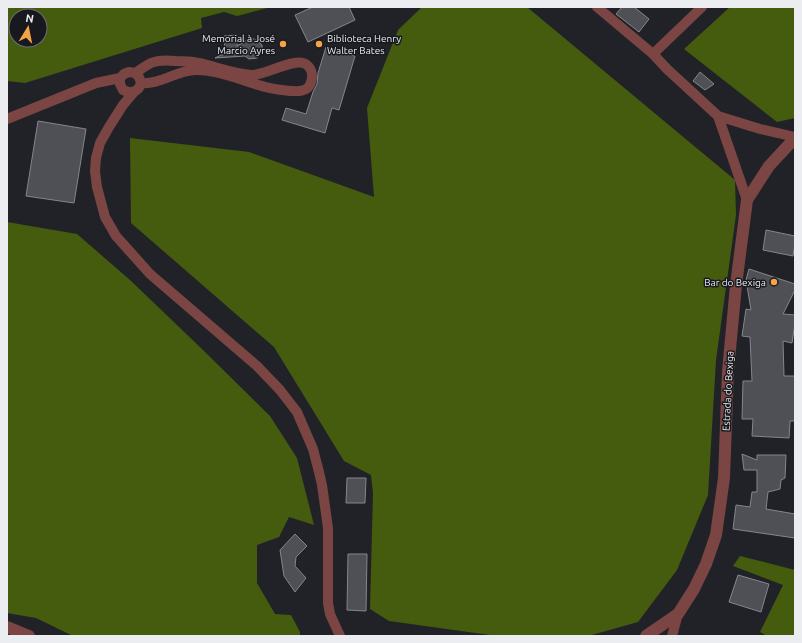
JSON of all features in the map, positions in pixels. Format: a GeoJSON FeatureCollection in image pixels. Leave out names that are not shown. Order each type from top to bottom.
{"type":"FeatureCollection","features":[{"type":"Feature","properties":{"kind":"street"},"geometry":{"type":"LineString","coordinates":[[597,7],[653,54],[718,116],[795,138]]}},
{"type":"Feature","properties":{"kind":"street"},"geometry":{"type":"LineString","coordinates":[[653,54],[702,7]]}},
{"type":"Feature","properties":{"kind":"street"},"geometry":{"type":"LineString","coordinates":[[135,73],[152,63],[166,61],[192,62],[252,75],[262,74],[299,62],[305,63],[308,66],[312,78],[310,86],[307,89],[297,91],[271,88],[213,72],[196,70],[182,72],[152,82],[141,83]]}},
{"type":"Feature","properties":{"kind":"street"},"geometry":{"type":"LineString","coordinates":[[7,119],[96,83],[120,78],[129,72],[135,73],[139,77],[141,83],[116,114],[100,143],[96,158],[95,171],[105,217],[116,236],[150,274],[257,366],[280,390],[297,412],[313,449],[319,472],[328,528],[328,603],[330,614],[340,636]]}},
{"type":"Feature","properties":{"kind":"street"},"geometry":{"type":"LineString","coordinates":[[120,78],[120,84],[123,90],[134,92]]}},
{"type":"Feature","properties":{"kind":"street"},"geometry":{"type":"LineString","coordinates":[[718,116],[747,200]]}},
{"type":"Feature","properties":{"kind":"street","name":"Estrada do Bexiga"},"geometry":{"type":"LineString","coordinates":[[646,636],[678,614],[694,589],[706,564],[716,535],[724,478],[728,371],[736,285],[747,200],[769,166],[795,138]]}},
{"type":"Feature","properties":{"kind":"street"},"geometry":{"type":"LineString","coordinates":[[672,636],[678,614]]}},
{"type":"Feature","properties":{"kind":"street"},"geometry":{"type":"LineString","coordinates":[[7,627],[29,636]]}},
{"type":"Feature","properties":{"kind":"green space"},"geometry":{"type":"Polygon","coordinates":[[[7,7],[271,7],[237,16],[224,12],[201,18],[202,28],[25,83],[7,81],[7,7]]]}},
{"type":"Feature","properties":{"kind":"green space"},"geometry":{"type":"Polygon","coordinates":[[[422,7],[527,7],[735,180],[736,215],[716,360],[708,495],[677,570],[638,622],[588,636],[497,636],[389,621],[370,609],[373,493],[371,475],[344,461],[274,347],[131,223],[130,138],[249,152],[374,197],[367,108],[398,30],[422,7]]]}},
{"type":"Feature","properties":{"kind":"green space"},"geometry":{"type":"Polygon","coordinates":[[[730,7],[795,7],[795,118],[777,122],[684,49],[730,7]]]}},
{"type":"Feature","properties":{"kind":"green space"},"geometry":{"type":"Polygon","coordinates":[[[7,222],[77,234],[130,280],[270,416],[297,458],[314,525],[289,517],[279,537],[257,545],[257,583],[275,614],[291,615],[300,632],[300,636],[73,636],[36,618],[7,613],[7,222]]]}},
{"type":"Feature","properties":{"kind":"green space"},"geometry":{"type":"Polygon","coordinates":[[[740,556],[795,570],[795,636],[767,636],[760,632],[783,585],[733,566],[740,556]]]}},
{"type":"Feature","properties":{"kind":"building"},"geometry":{"type":"Polygon","coordinates":[[[313,7],[349,7],[355,20],[308,42],[295,15],[313,7]]]}},
{"type":"Feature","properties":{"kind":"building"},"geometry":{"type":"Polygon","coordinates":[[[622,7],[634,7],[649,19],[639,32],[616,14],[622,7]]]}},
{"type":"Feature","properties":{"kind":"building"},"geometry":{"type":"Polygon","coordinates":[[[237,35],[237,46],[250,38],[257,40],[262,45],[262,53],[257,58],[249,59],[245,56],[215,58],[225,53],[224,36],[237,35]]]}},
{"type":"Feature","properties":{"kind":"building"},"geometry":{"type":"Polygon","coordinates":[[[326,47],[355,56],[339,110],[332,108],[325,133],[282,120],[286,108],[306,114],[317,84],[318,73],[326,47]]]}},
{"type":"Feature","properties":{"kind":"building"},"geometry":{"type":"Polygon","coordinates":[[[700,72],[714,84],[705,90],[693,81],[700,72]]]}},
{"type":"Feature","properties":{"kind":"building"},"geometry":{"type":"Polygon","coordinates":[[[38,121],[86,129],[74,203],[26,196],[38,121]]]}},
{"type":"Feature","properties":{"kind":"building"},"geometry":{"type":"Polygon","coordinates":[[[766,230],[795,236],[793,256],[763,250],[766,230]]]}},
{"type":"Feature","properties":{"kind":"building"},"geometry":{"type":"Polygon","coordinates":[[[749,269],[795,284],[795,290],[783,314],[795,315],[792,343],[783,341],[784,376],[795,376],[795,421],[790,421],[789,438],[752,436],[753,419],[742,419],[743,381],[752,381],[750,337],[742,336],[746,309],[751,310],[746,280],[749,269]]]}},
{"type":"Feature","properties":{"kind":"building"},"geometry":{"type":"Polygon","coordinates":[[[742,454],[757,460],[757,455],[786,455],[785,478],[781,480],[780,489],[768,492],[766,509],[795,514],[795,538],[733,529],[736,505],[750,507],[752,492],[757,492],[757,470],[744,470],[742,454]]]}},
{"type":"Feature","properties":{"kind":"building"},"geometry":{"type":"Polygon","coordinates":[[[347,478],[366,478],[365,503],[346,503],[347,478]]]}},
{"type":"Feature","properties":{"kind":"building"},"geometry":{"type":"Polygon","coordinates":[[[295,534],[307,546],[296,557],[295,566],[306,578],[295,592],[284,576],[280,550],[295,534]]]}},
{"type":"Feature","properties":{"kind":"building"},"geometry":{"type":"Polygon","coordinates":[[[348,554],[367,554],[366,611],[347,610],[348,554]]]}},
{"type":"Feature","properties":{"kind":"building"},"geometry":{"type":"Polygon","coordinates":[[[738,575],[769,584],[761,612],[729,602],[738,575]]]}},
{"type":"Feature","properties":{"kind":"place","name":"Memorial à José Marcio Ayres"},"geometry":{"type":"Point","coordinates":[283,44]}},
{"type":"Feature","properties":{"kind":"place","name":"Biblioteca Henry Walter Bates"},"geometry":{"type":"Point","coordinates":[319,44]}},
{"type":"Feature","properties":{"kind":"place","name":"Bar do Bexiga"},"geometry":{"type":"Point","coordinates":[774,282]}}]}
